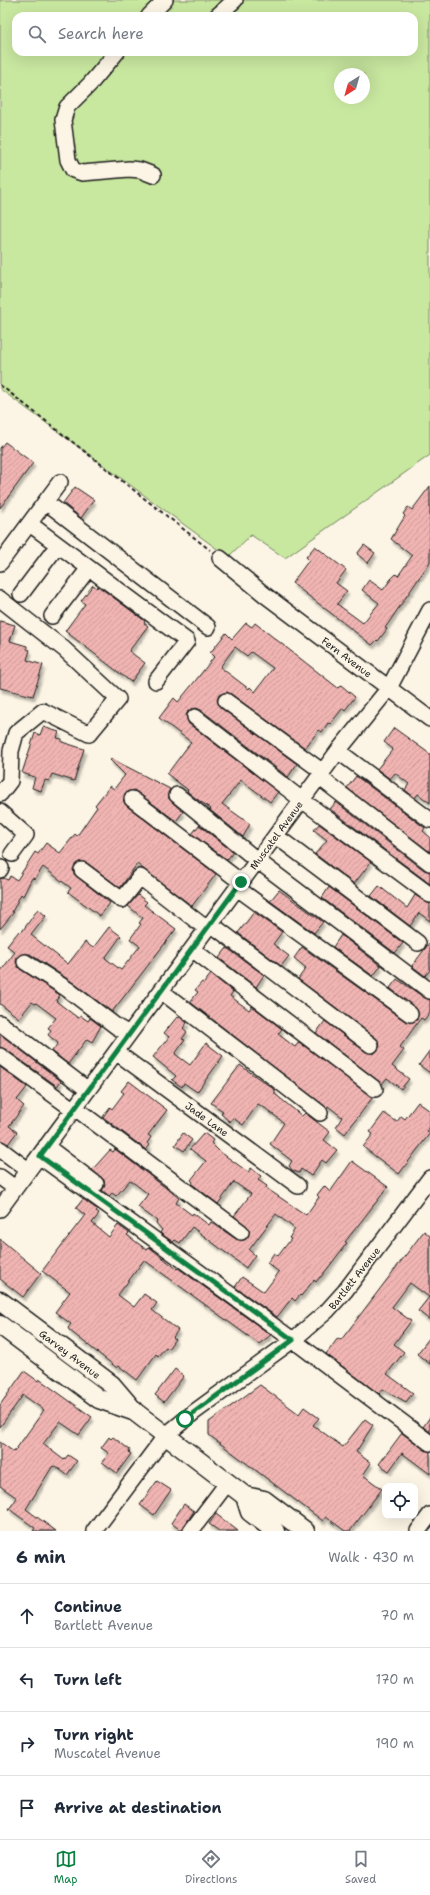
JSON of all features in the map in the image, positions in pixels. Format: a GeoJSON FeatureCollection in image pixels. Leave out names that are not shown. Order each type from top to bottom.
{"type":"FeatureCollection","features":[{"type":"Feature","properties":{"kind":"main road","name":"Garvey Avenue"},"geometry":{"type":"LineString","coordinates":[[0,1301],[112,1385],[135,1412],[245,1496],[264,1500],[305,1531]]}},
{"type":"Feature","properties":{"kind":"main road","name":"Garvey Avenue"},"geometry":{"type":"LineString","coordinates":[[0,1325],[99,1399],[135,1412]]}},
{"type":"Feature","properties":{"kind":"main road","name":"Garvey Avenue"},"geometry":{"type":"LineString","coordinates":[[245,1496],[250,1512],[275,1531]]}},
{"type":"Feature","properties":{"kind":"street"},"geometry":{"type":"LineString","coordinates":[[153,12],[165,0]]}},
{"type":"Feature","properties":{"kind":"street"},"geometry":{"type":"LineString","coordinates":[[222,12],[235,0]]}},
{"type":"Feature","properties":{"kind":"street"},"geometry":{"type":"LineString","coordinates":[[114,56],[90,84],[67,107],[63,120],[68,160],[73,170],[82,173],[129,169],[140,170],[153,176]]}},
{"type":"Feature","properties":{"kind":"street"},"geometry":{"type":"LineString","coordinates":[[0,563],[60,482]]}},
{"type":"Feature","properties":{"kind":"street"},"geometry":{"type":"LineString","coordinates":[[46,502],[208,626]]}},
{"type":"Feature","properties":{"kind":"street"},"geometry":{"type":"LineString","coordinates":[[30,524],[187,641],[156,681]]}},
{"type":"Feature","properties":{"kind":"street"},"geometry":{"type":"LineString","coordinates":[[21,594],[58,545]]}},
{"type":"Feature","properties":{"kind":"street","name":"Fern Avenue"},"geometry":{"type":"LineString","coordinates":[[220,558],[265,595],[430,719]]}},
{"type":"Feature","properties":{"kind":"street"},"geometry":{"type":"LineString","coordinates":[[52,616],[89,568]]}},
{"type":"Feature","properties":{"kind":"street"},"geometry":{"type":"LineString","coordinates":[[0,599],[64,649],[118,699],[89,734],[43,711],[16,733],[11,751],[10,781],[0,794]]}},
{"type":"Feature","properties":{"kind":"street","name":"Muscatel Avenue"},"geometry":{"type":"LineString","coordinates":[[0,1209],[338,751],[389,688],[430,610]]}},
{"type":"Feature","properties":{"kind":"street"},"geometry":{"type":"LineString","coordinates":[[226,701],[321,775],[430,864]]}},
{"type":"Feature","properties":{"kind":"street"},"geometry":{"type":"LineString","coordinates":[[196,717],[302,800],[430,895]]}},
{"type":"Feature","properties":{"kind":"street"},"geometry":{"type":"LineString","coordinates":[[338,751],[430,820]]}},
{"type":"Feature","properties":{"kind":"street"},"geometry":{"type":"LineString","coordinates":[[176,795],[258,861],[430,991]]}},
{"type":"Feature","properties":{"kind":"street"},"geometry":{"type":"LineString","coordinates":[[132,800],[239,885],[410,1014]]}},
{"type":"Feature","properties":{"kind":"street"},"geometry":{"type":"LineString","coordinates":[[0,812],[26,835],[12,854]]}},
{"type":"Feature","properties":{"kind":"street"},"geometry":{"type":"LineString","coordinates":[[276,836],[418,943]]}},
{"type":"Feature","properties":{"kind":"street"},"geometry":{"type":"LineString","coordinates":[[82,870],[122,900],[140,876],[371,1045]]}},
{"type":"Feature","properties":{"kind":"street"},"geometry":{"type":"LineString","coordinates":[[192,949],[374,1089]]}},
{"type":"Feature","properties":{"kind":"street"},"geometry":{"type":"LineString","coordinates":[[25,962],[45,977],[67,989],[116,1027],[130,1034]]}},
{"type":"Feature","properties":{"kind":"street"},"geometry":{"type":"LineString","coordinates":[[161,991],[320,1113]]}},
{"type":"Feature","properties":{"kind":"street"},"geometry":{"type":"LineString","coordinates":[[0,1023],[88,1090]]}},
{"type":"Feature","properties":{"kind":"street","name":"Jade Lane"},"geometry":{"type":"LineString","coordinates":[[116,1052],[298,1186]]}},
{"type":"Feature","properties":{"kind":"street"},"geometry":{"type":"LineString","coordinates":[[0,1056],[241,1232]]}},
{"type":"Feature","properties":{"kind":"street"},"geometry":{"type":"LineString","coordinates":[[0,1149],[28,1170]]}},
{"type":"Feature","properties":{"kind":"street"},"geometry":{"type":"LineString","coordinates":[[43,1151],[165,1237]]}},
{"type":"Feature","properties":{"kind":"street"},"geometry":{"type":"LineString","coordinates":[[43,1151],[430,1443]]}},
{"type":"Feature","properties":{"kind":"street"},"geometry":{"type":"LineString","coordinates":[[0,1177],[15,1188]]}},
{"type":"Feature","properties":{"kind":"street","name":"Bartlett Avenue"},"geometry":{"type":"LineString","coordinates":[[94,1531],[166,1436],[193,1413],[293,1340],[327,1311],[345,1291],[430,1178]]}},
{"type":"Feature","properties":{"kind":"street"},"geometry":{"type":"LineString","coordinates":[[191,1531],[228,1482]]}},
{"type":"Feature","properties":{"kind":"street"},"geometry":{"type":"LineString","coordinates":[[420,1530],[430,1515]]}},
{"type":"Feature","properties":{"kind":"path"},"geometry":{"type":"LineString","coordinates":[[0,385],[220,558]]}},
{"type":"Feature","properties":{"kind":"green space"},"geometry":{"type":"Polygon","coordinates":[[[0,0],[430,0],[430,455],[285,558],[251,535],[228,557],[0,389],[0,0]]]}},
{"type":"Feature","properties":{"kind":"building"},"geometry":{"type":"Polygon","coordinates":[[[5,442],[33,463],[0,508],[0,448],[5,442]]]}},
{"type":"Feature","properties":{"kind":"building"},"geometry":{"type":"Polygon","coordinates":[[[430,486],[430,562],[385,628],[387,629],[378,641],[377,640],[372,645],[292,583],[309,560],[306,557],[315,546],[346,570],[336,583],[347,591],[337,604],[363,623],[379,603],[362,590],[369,580],[383,590],[396,574],[398,576],[412,556],[391,539],[405,516],[403,514],[408,507],[412,510],[430,486]]]}},
{"type":"Feature","properties":{"kind":"building"},"geometry":{"type":"Polygon","coordinates":[[[75,487],[94,500],[81,518],[63,503],[75,487]]]}},
{"type":"Feature","properties":{"kind":"building"},"geometry":{"type":"Polygon","coordinates":[[[364,545],[375,553],[368,563],[357,554],[364,545]]]}},
{"type":"Feature","properties":{"kind":"building"},"geometry":{"type":"Polygon","coordinates":[[[93,585],[97,588],[98,586],[145,621],[144,623],[148,626],[129,651],[145,663],[131,682],[65,631],[85,604],[81,601],[93,585]]]}},
{"type":"Feature","properties":{"kind":"building"},"geometry":{"type":"Polygon","coordinates":[[[0,621],[15,625],[10,641],[27,646],[27,649],[30,650],[27,660],[43,665],[33,696],[0,688],[0,621]]]}},
{"type":"Feature","properties":{"kind":"building"},"geometry":{"type":"Polygon","coordinates":[[[246,623],[252,627],[255,623],[338,688],[341,685],[355,697],[345,710],[343,708],[330,724],[328,723],[322,732],[319,730],[305,748],[231,694],[227,692],[219,695],[217,700],[221,708],[297,764],[288,777],[201,710],[196,708],[188,711],[186,716],[189,724],[278,792],[270,802],[241,780],[222,804],[250,824],[243,837],[167,774],[191,742],[159,718],[174,698],[178,702],[196,680],[214,657],[210,653],[226,633],[232,639],[246,623]],[[235,647],[220,667],[255,692],[273,668],[251,652],[247,656],[235,647]]]}},
{"type":"Feature","properties":{"kind":"building"},"geometry":{"type":"Polygon","coordinates":[[[43,727],[59,732],[57,738],[62,739],[62,742],[84,749],[74,781],[52,774],[49,781],[45,780],[41,791],[32,788],[35,777],[22,773],[35,733],[40,735],[43,727]]]}},
{"type":"Feature","properties":{"kind":"building"},"geometry":{"type":"Polygon","coordinates":[[[394,728],[430,754],[430,803],[418,794],[415,798],[405,790],[409,784],[395,773],[390,779],[377,769],[393,749],[384,742],[394,728]]]}},
{"type":"Feature","properties":{"kind":"building"},"geometry":{"type":"Polygon","coordinates":[[[112,759],[170,789],[168,793],[169,799],[183,812],[176,821],[134,790],[125,793],[124,802],[127,806],[216,874],[192,906],[137,864],[120,888],[87,863],[79,862],[73,869],[74,874],[110,903],[100,916],[68,892],[71,888],[43,867],[35,879],[32,878],[23,896],[21,894],[12,912],[14,912],[0,929],[0,879],[3,878],[8,880],[10,876],[17,880],[35,852],[38,854],[46,843],[60,853],[75,834],[77,836],[97,807],[95,805],[110,786],[114,789],[125,775],[110,760],[112,759]]]}},
{"type":"Feature","properties":{"kind":"building"},"geometry":{"type":"Polygon","coordinates":[[[356,776],[425,828],[423,831],[430,837],[430,852],[347,788],[356,776]]]}},
{"type":"Feature","properties":{"kind":"building"},"geometry":{"type":"Polygon","coordinates":[[[336,802],[424,870],[430,872],[430,884],[330,809],[336,802]]]}},
{"type":"Feature","properties":{"kind":"building"},"geometry":{"type":"Polygon","coordinates":[[[319,824],[371,862],[354,884],[315,854],[327,840],[314,830],[319,824]]]}},
{"type":"Feature","properties":{"kind":"building"},"geometry":{"type":"Polygon","coordinates":[[[199,825],[233,852],[227,860],[192,834],[199,825]]]}},
{"type":"Feature","properties":{"kind":"building"},"geometry":{"type":"Polygon","coordinates":[[[379,886],[407,908],[415,895],[430,904],[430,921],[419,913],[410,926],[371,896],[379,886]]]}},
{"type":"Feature","properties":{"kind":"building"},"geometry":{"type":"Polygon","coordinates":[[[329,887],[403,943],[395,953],[322,898],[329,887]]]}},
{"type":"Feature","properties":{"kind":"building"},"geometry":{"type":"Polygon","coordinates":[[[279,890],[323,922],[314,933],[270,901],[279,890]]]}},
{"type":"Feature","properties":{"kind":"building"},"geometry":{"type":"Polygon","coordinates":[[[138,895],[147,902],[144,905],[176,929],[112,1012],[72,982],[30,954],[21,954],[17,957],[16,962],[20,969],[60,995],[56,1001],[78,1018],[81,1016],[88,1021],[90,1018],[101,1026],[92,1042],[87,1039],[68,1064],[52,1051],[58,1043],[48,1035],[51,1030],[48,1028],[56,1018],[36,1003],[35,1004],[32,1002],[19,1018],[0,1004],[0,972],[15,952],[7,946],[19,931],[21,933],[38,909],[46,916],[31,935],[68,964],[85,942],[93,948],[109,927],[121,936],[105,958],[121,970],[140,946],[130,939],[141,924],[139,923],[143,918],[128,906],[138,895]]]}},
{"type":"Feature","properties":{"kind":"building"},"geometry":{"type":"Polygon","coordinates":[[[254,912],[282,932],[273,944],[289,956],[281,966],[238,933],[254,912]]]}},
{"type":"Feature","properties":{"kind":"building"},"geometry":{"type":"Polygon","coordinates":[[[341,935],[381,966],[373,976],[333,947],[341,935]]]}},
{"type":"Feature","properties":{"kind":"building"},"geometry":{"type":"Polygon","coordinates":[[[430,942],[430,970],[425,976],[412,966],[430,942]]]}},
{"type":"Feature","properties":{"kind":"building"},"geometry":{"type":"Polygon","coordinates":[[[302,947],[405,1021],[413,1022],[417,1020],[418,1011],[390,988],[397,979],[430,1000],[430,1012],[424,1020],[421,1018],[400,1047],[404,1050],[392,1066],[409,1079],[401,1089],[387,1078],[382,1084],[316,1033],[325,1021],[366,1052],[375,1053],[380,1046],[376,1038],[298,979],[306,968],[294,958],[302,947]]]}},
{"type":"Feature","properties":{"kind":"building"},"geometry":{"type":"Polygon","coordinates":[[[227,948],[264,975],[256,987],[219,958],[227,948]]]}},
{"type":"Feature","properties":{"kind":"building"},"geometry":{"type":"Polygon","coordinates":[[[211,974],[233,992],[230,996],[249,1010],[252,1006],[282,1029],[278,1034],[295,1047],[299,1042],[373,1097],[345,1134],[336,1127],[342,1117],[328,1106],[327,1108],[190,1002],[198,992],[195,990],[202,982],[204,983],[211,974]]]}},
{"type":"Feature","properties":{"kind":"building"},"geometry":{"type":"Polygon","coordinates":[[[177,1017],[180,1017],[187,1023],[183,1028],[187,1032],[182,1039],[185,1040],[175,1054],[190,1065],[206,1043],[223,1056],[197,1092],[184,1083],[182,1087],[172,1080],[176,1076],[153,1057],[169,1037],[164,1033],[177,1017]]]}},
{"type":"Feature","properties":{"kind":"building"},"geometry":{"type":"Polygon","coordinates":[[[0,1034],[61,1081],[57,1086],[0,1047],[0,1034]]]}},
{"type":"Feature","properties":{"kind":"building"},"geometry":{"type":"Polygon","coordinates":[[[430,1050],[430,1073],[419,1065],[430,1050]]]}},
{"type":"Feature","properties":{"kind":"building"},"geometry":{"type":"Polygon","coordinates":[[[240,1065],[275,1090],[275,1094],[302,1116],[305,1113],[330,1132],[324,1140],[337,1150],[326,1163],[322,1160],[311,1176],[301,1169],[299,1173],[292,1170],[289,1166],[292,1161],[270,1144],[284,1123],[265,1108],[258,1104],[243,1125],[233,1118],[230,1122],[221,1114],[223,1111],[211,1103],[240,1065]]]}},
{"type":"Feature","properties":{"kind":"building"},"geometry":{"type":"Polygon","coordinates":[[[0,1067],[27,1087],[17,1100],[24,1106],[9,1126],[17,1132],[8,1144],[0,1140],[0,1067]]]}},
{"type":"Feature","properties":{"kind":"building"},"geometry":{"type":"Polygon","coordinates":[[[129,1081],[167,1110],[148,1135],[151,1137],[147,1143],[150,1145],[146,1150],[103,1117],[110,1107],[112,1109],[124,1093],[121,1091],[129,1081]]]}},
{"type":"Feature","properties":{"kind":"building"},"geometry":{"type":"Polygon","coordinates":[[[418,1102],[430,1111],[430,1127],[427,1131],[430,1133],[399,1174],[363,1147],[373,1134],[370,1132],[384,1113],[397,1122],[401,1116],[405,1119],[418,1102]]]}},
{"type":"Feature","properties":{"kind":"building"},"geometry":{"type":"Polygon","coordinates":[[[183,1133],[192,1140],[184,1151],[175,1145],[183,1133]]]}},
{"type":"Feature","properties":{"kind":"building"},"geometry":{"type":"Polygon","coordinates":[[[204,1133],[213,1140],[211,1143],[219,1151],[248,1172],[251,1168],[261,1176],[258,1180],[267,1186],[266,1188],[306,1215],[319,1197],[317,1195],[324,1186],[330,1192],[352,1161],[388,1187],[345,1242],[347,1243],[321,1277],[316,1282],[314,1280],[295,1301],[292,1298],[277,1317],[235,1287],[242,1277],[264,1292],[279,1272],[267,1263],[274,1253],[278,1256],[291,1239],[289,1238],[295,1229],[276,1214],[249,1250],[255,1255],[246,1268],[192,1227],[180,1243],[175,1240],[173,1242],[160,1233],[162,1230],[156,1223],[157,1221],[138,1207],[148,1194],[130,1180],[116,1196],[112,1193],[109,1196],[102,1190],[105,1186],[104,1180],[92,1170],[110,1150],[113,1152],[115,1149],[179,1198],[176,1203],[192,1215],[193,1213],[209,1225],[211,1222],[236,1239],[244,1240],[248,1237],[249,1229],[234,1216],[251,1194],[234,1182],[218,1204],[192,1184],[193,1182],[191,1180],[206,1161],[190,1149],[204,1133]]]}},
{"type":"Feature","properties":{"kind":"building"},"geometry":{"type":"Polygon","coordinates":[[[83,1199],[98,1210],[96,1212],[99,1214],[92,1223],[109,1237],[118,1225],[129,1233],[127,1235],[147,1250],[149,1247],[177,1269],[178,1268],[271,1335],[259,1344],[144,1260],[118,1295],[134,1307],[144,1294],[157,1303],[152,1310],[178,1330],[173,1337],[175,1339],[168,1349],[166,1347],[158,1356],[156,1354],[137,1380],[119,1366],[117,1368],[69,1330],[68,1328],[71,1324],[55,1312],[70,1292],[42,1271],[85,1215],[76,1208],[83,1199]]]}},
{"type":"Feature","properties":{"kind":"building"},"geometry":{"type":"Polygon","coordinates":[[[424,1231],[430,1236],[430,1320],[418,1311],[429,1297],[410,1283],[392,1307],[411,1321],[394,1344],[404,1352],[387,1374],[413,1393],[406,1402],[383,1389],[379,1394],[326,1354],[338,1338],[341,1340],[424,1231]]]}},
{"type":"Feature","properties":{"kind":"building"},"geometry":{"type":"Polygon","coordinates":[[[0,1239],[41,1273],[23,1297],[0,1279],[0,1239]]]}},
{"type":"Feature","properties":{"kind":"building"},"geometry":{"type":"Polygon","coordinates":[[[430,1337],[430,1364],[417,1354],[430,1337]]]}},
{"type":"Feature","properties":{"kind":"building"},"geometry":{"type":"Polygon","coordinates":[[[175,1369],[184,1376],[164,1402],[155,1395],[175,1369]]]}},
{"type":"Feature","properties":{"kind":"building"},"geometry":{"type":"Polygon","coordinates":[[[24,1371],[38,1381],[39,1379],[92,1417],[79,1435],[60,1422],[43,1444],[64,1460],[68,1455],[77,1461],[67,1475],[55,1466],[52,1467],[26,1509],[56,1531],[33,1531],[35,1528],[9,1509],[17,1498],[0,1486],[0,1442],[14,1452],[44,1410],[23,1395],[0,1427],[0,1405],[24,1371]]]}},
{"type":"Feature","properties":{"kind":"building"},"geometry":{"type":"Polygon","coordinates":[[[260,1385],[299,1414],[304,1407],[319,1418],[313,1425],[343,1447],[365,1419],[373,1425],[356,1452],[371,1463],[363,1475],[382,1489],[350,1531],[345,1531],[326,1517],[323,1521],[209,1435],[209,1422],[260,1385]]]}},
{"type":"Feature","properties":{"kind":"building"},"geometry":{"type":"Polygon","coordinates":[[[430,1417],[430,1432],[423,1427],[430,1417]]]}},
{"type":"Feature","properties":{"kind":"building"},"geometry":{"type":"Polygon","coordinates":[[[402,1433],[430,1452],[430,1474],[402,1453],[389,1471],[379,1464],[402,1433]]]}},
{"type":"Feature","properties":{"kind":"building"},"geometry":{"type":"Polygon","coordinates":[[[109,1437],[111,1439],[113,1437],[130,1450],[129,1452],[131,1454],[117,1473],[102,1462],[109,1453],[101,1448],[109,1437]]]}},
{"type":"Feature","properties":{"kind":"building"},"geometry":{"type":"Polygon","coordinates":[[[157,1481],[171,1490],[154,1515],[140,1505],[157,1481]]]}},
{"type":"Feature","properties":{"kind":"building"},"geometry":{"type":"Polygon","coordinates":[[[184,1504],[194,1511],[182,1531],[171,1523],[184,1504]]]}},
{"type":"Feature","properties":{"kind":"building"},"geometry":{"type":"Polygon","coordinates":[[[216,1514],[238,1531],[219,1531],[209,1524],[216,1514]]]}},
{"type":"Feature","properties":{"kind":"route"},"geometry":{"type":"LineString","coordinates":[[185,1419],[293,1340],[40,1156],[241,882]]}}]}
